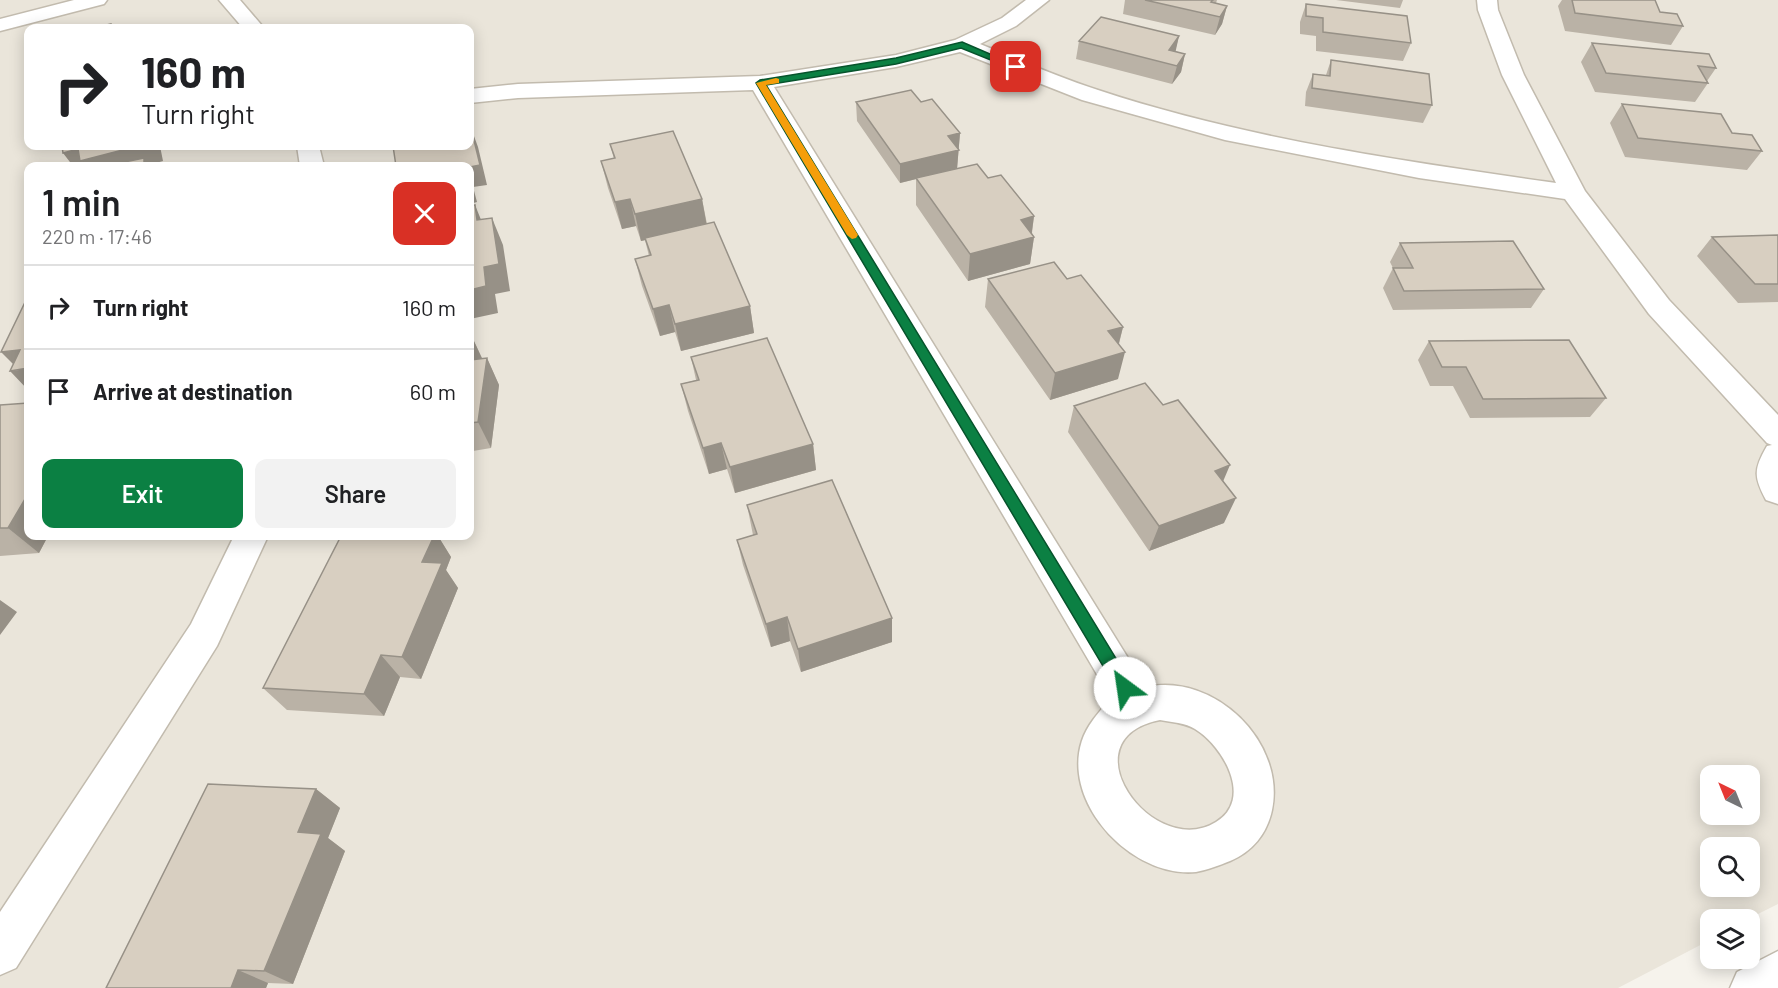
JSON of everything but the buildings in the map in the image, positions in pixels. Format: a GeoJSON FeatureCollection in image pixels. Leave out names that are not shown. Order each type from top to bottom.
{"type":"FeatureCollection","features":[{"type":"Feature","properties":{"kind":"street"},"geometry":{"type":"LineString","coordinates":[[0,25],[97,0]]}},
{"type":"Feature","properties":{"kind":"street"},"geometry":{"type":"LineString","coordinates":[[229,0],[250,24]]}},
{"type":"Feature","properties":{"kind":"street"},"geometry":{"type":"LineString","coordinates":[[474,96],[518,91],[760,83],[896,61],[962,45],[1009,22],[1039,0]]}},
{"type":"Feature","properties":{"kind":"street"},"geometry":{"type":"LineString","coordinates":[[1487,0],[1488,10],[1513,75],[1574,192],[1659,307],[1778,435]]}},
{"type":"Feature","properties":{"kind":"street"},"geometry":{"type":"LineString","coordinates":[[962,45],[1090,95],[1225,134],[1419,171],[1574,192]]}},
{"type":"Feature","properties":{"kind":"street"},"geometry":{"type":"LineString","coordinates":[[760,83],[1137,707]]}},
{"type":"Feature","properties":{"kind":"street"},"geometry":{"type":"LineString","coordinates":[[1778,455],[1772,467],[1773,482],[1778,491]]}},
{"type":"Feature","properties":{"kind":"street"},"geometry":{"type":"LineString","coordinates":[[0,952],[204,635],[249,540]]}},
{"type":"Feature","properties":{"kind":"street"},"geometry":{"type":"LineString","coordinates":[[1753,988],[1778,974]]}},
{"type":"Feature","properties":{"kind":"shaded area"},"geometry":{"type":"Polygon","coordinates":[[[0,0],[1778,0],[1778,904],[1760,913],[1760,909],[1700,909],[1700,945],[1618,988],[0,988],[0,0]]]}},
{"type":"Feature","properties":{"kind":"slow traffic"},"geometry":{"type":"LineString","coordinates":[[776,81],[760,83],[852,235]]}},
{"type":"Feature","properties":{"kind":"route"},"geometry":{"type":"LineString","coordinates":[[1016,67],[962,45],[829,74],[760,83],[1125,688]]}}]}
